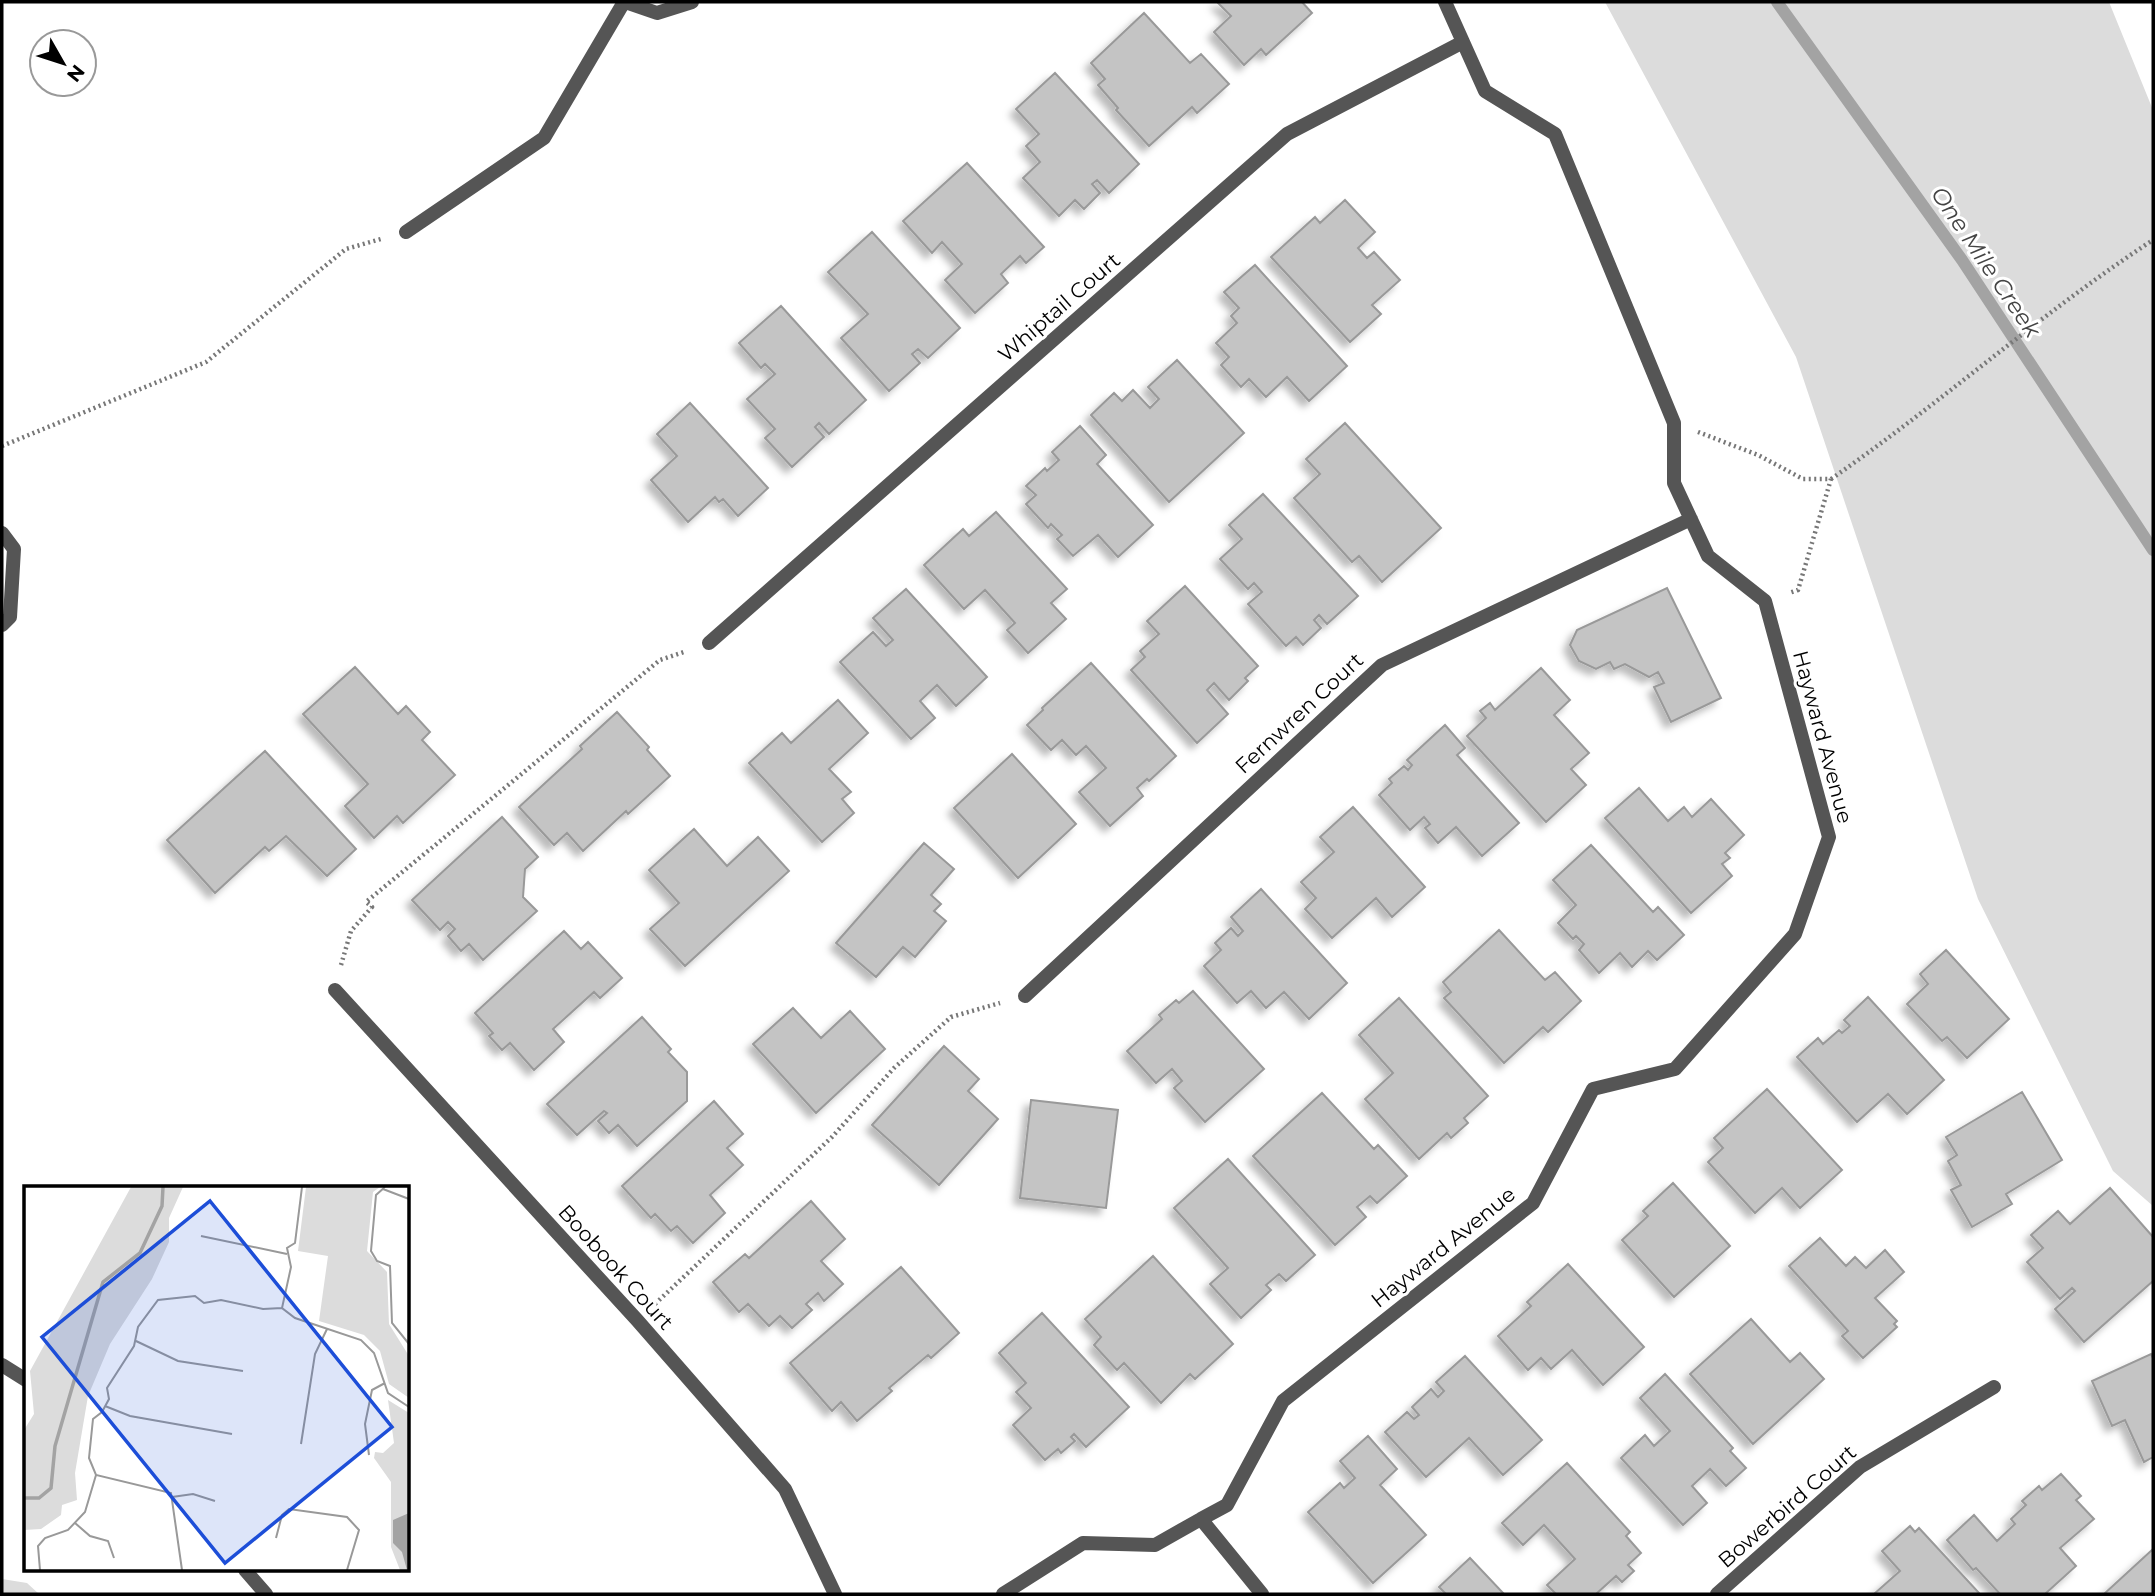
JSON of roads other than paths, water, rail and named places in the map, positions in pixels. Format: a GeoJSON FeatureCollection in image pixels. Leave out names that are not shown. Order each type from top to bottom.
{"type":"FeatureCollection","features":[{"type":"Feature","properties":{"kind":"street"},"geometry":{"type":"LineString","coordinates":[[406,232],[544,138],[625,2],[657,13],[692,2]]}},
{"type":"Feature","properties":{"kind":"street"},"geometry":{"type":"LineString","coordinates":[[1445,2],[1485,91],[1555,134],[1674,423],[1674,483],[1691,519]]}},
{"type":"Feature","properties":{"kind":"street","name":"Whiptail Court"},"geometry":{"type":"LineString","coordinates":[[709,643],[1287,134],[1463,42]]}},
{"type":"Feature","properties":{"kind":"street","name":"Hayward Avenue"},"geometry":{"type":"LineString","coordinates":[[1003,1594],[1083,1543],[1155,1545],[1227,1505],[1283,1401],[1533,1203],[1593,1089],[1675,1069],[1795,934],[1829,837],[1765,601],[1708,555],[1691,519]]}},
{"type":"Feature","properties":{"kind":"street","name":"Fernwren Court"},"geometry":{"type":"LineString","coordinates":[[1025,996],[1382,665],[1691,519]]}},
{"type":"Feature","properties":{"kind":"street"},"geometry":{"type":"LineString","coordinates":[[2,533],[14,549],[9,617],[2,625]]}},
{"type":"Feature","properties":{"kind":"street","name":"Boobook Court"},"geometry":{"type":"LineString","coordinates":[[335,990],[637,1320],[785,1489],[835,1594]]}},
{"type":"Feature","properties":{"kind":"street"},"geometry":{"type":"LineString","coordinates":[[2,1365],[24,1379]]}},
{"type":"Feature","properties":{"kind":"street","name":"Bowerbird Court"},"geometry":{"type":"LineString","coordinates":[[1717,1594],[1860,1467],[1994,1387]]}},
{"type":"Feature","properties":{"kind":"street"},"geometry":{"type":"LineString","coordinates":[[1202,1519],[1262,1594]]}},
{"type":"Feature","properties":{"kind":"street"},"geometry":{"type":"LineString","coordinates":[[247,1572],[266,1594]]}},
{"type":"Feature","properties":{"kind":"waterway","name":"One Mile Creek"},"geometry":{"type":"LineString","coordinates":[[1777,2],[1962,260],[2153,550]]}}]}
